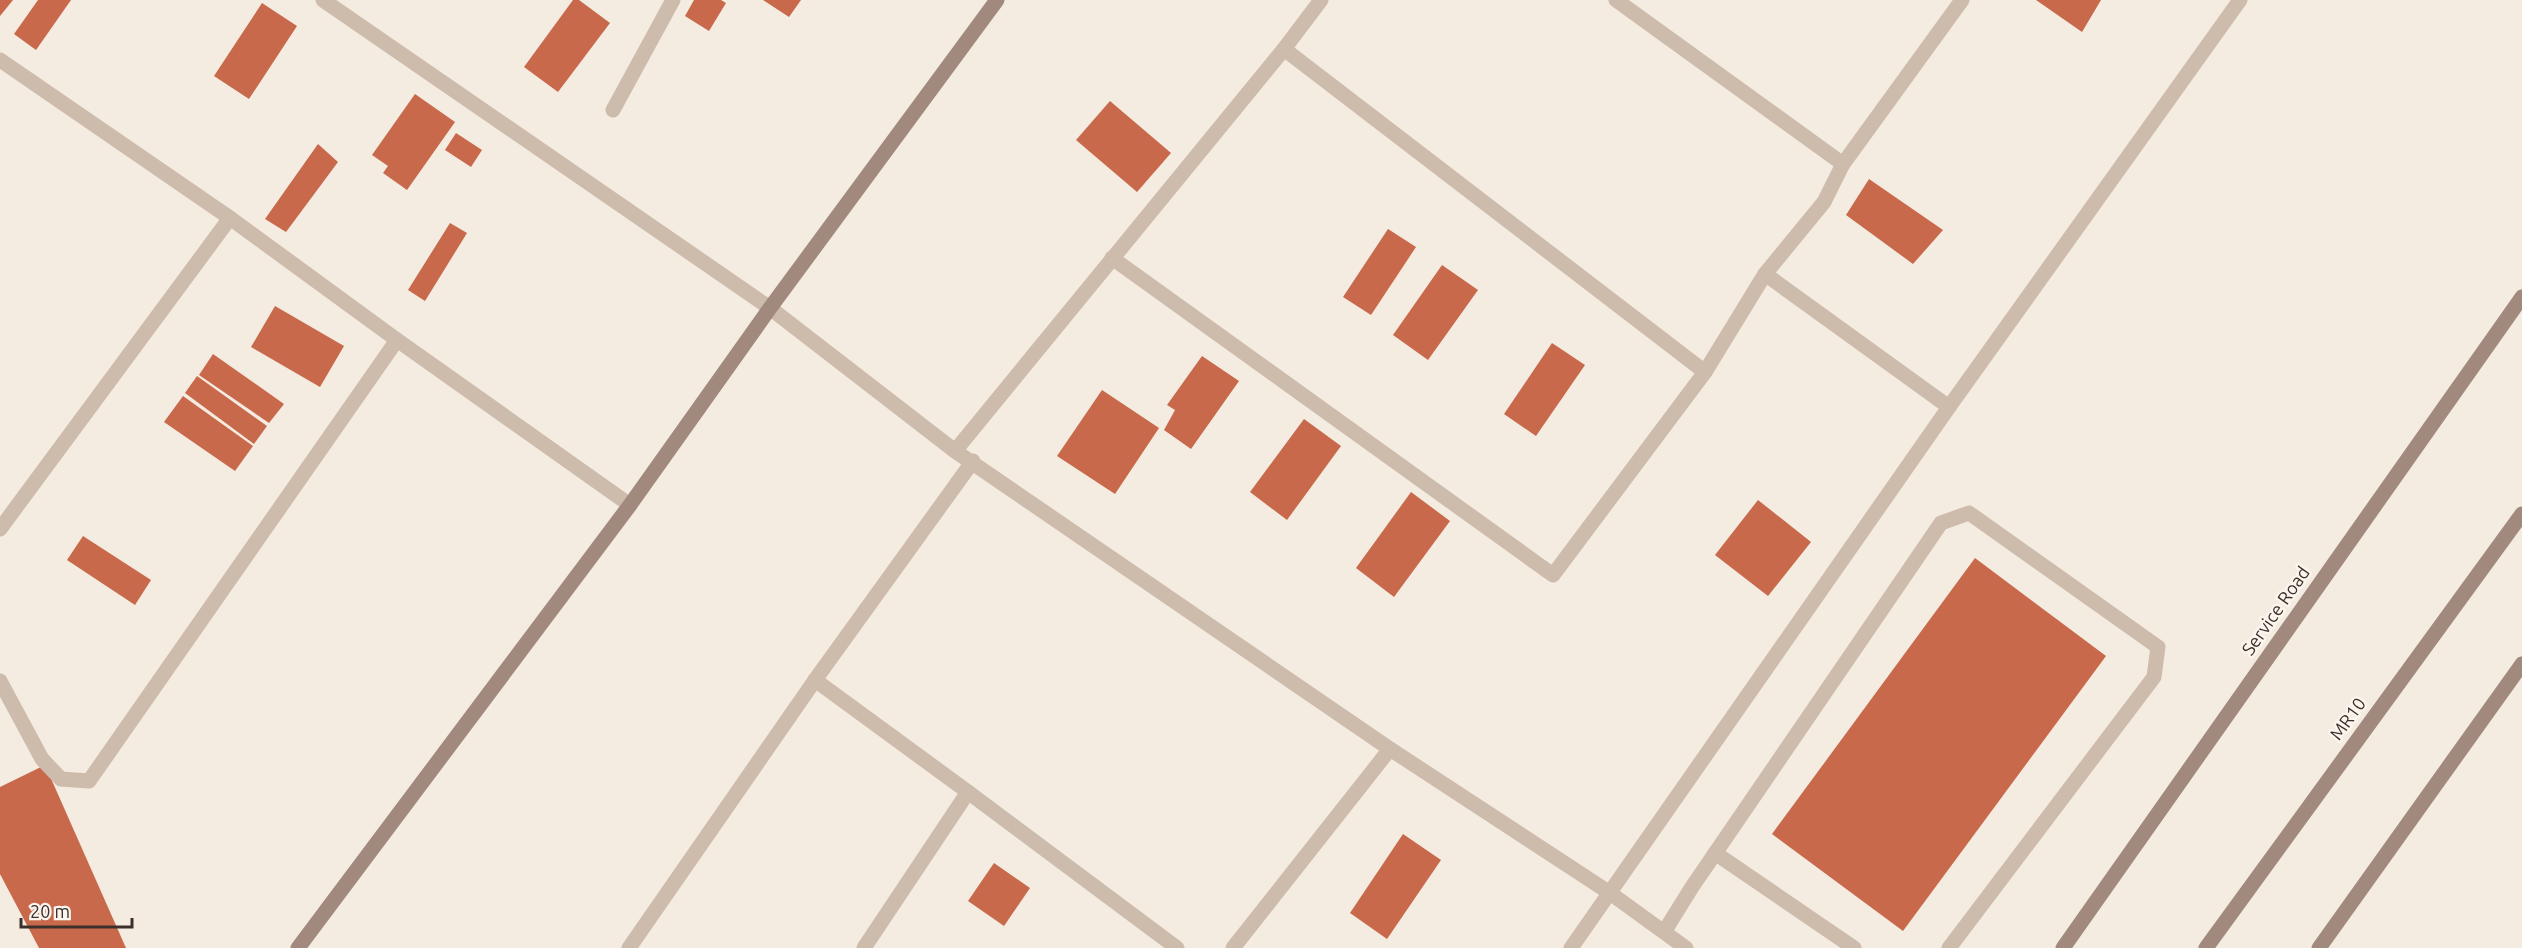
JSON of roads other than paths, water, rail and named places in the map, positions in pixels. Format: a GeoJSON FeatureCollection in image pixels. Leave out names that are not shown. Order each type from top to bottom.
{"type":"FeatureCollection","features":[{"type":"Feature","properties":{"kind":"street"},"geometry":{"type":"LineString","coordinates":[[323,0],[770,308],[955,451],[973,461],[1390,749],[1610,893],[1686,948]]}},
{"type":"Feature","properties":{"kind":"street"},"geometry":{"type":"LineString","coordinates":[[613,110],[673,0]]}},
{"type":"Feature","properties":{"kind":"street"},"geometry":{"type":"LineString","coordinates":[[298,948],[630,505],[770,308],[997,0]]}},
{"type":"Feature","properties":{"kind":"street"},"geometry":{"type":"LineString","coordinates":[[955,451],[1284,49],[1321,0]]}},
{"type":"Feature","properties":{"kind":"street"},"geometry":{"type":"LineString","coordinates":[[1616,0],[1843,164]]}},
{"type":"Feature","properties":{"kind":"street"},"geometry":{"type":"LineString","coordinates":[[1112,258],[1553,575],[1705,372],[1765,274],[1824,202],[1843,164],[1961,0]]}},
{"type":"Feature","properties":{"kind":"street"},"geometry":{"type":"LineString","coordinates":[[1571,948],[1948,407],[2240,0]]}},
{"type":"Feature","properties":{"kind":"street"},"geometry":{"type":"LineString","coordinates":[[1284,49],[1705,372]]}},
{"type":"Feature","properties":{"kind":"street"},"geometry":{"type":"LineString","coordinates":[[0,60],[230,218],[630,505]]}},
{"type":"Feature","properties":{"kind":"street"},"geometry":{"type":"LineString","coordinates":[[0,529],[230,218]]}},
{"type":"Feature","properties":{"kind":"street"},"geometry":{"type":"LineString","coordinates":[[1765,274],[1948,407]]}},
{"type":"Feature","properties":{"kind":"street","name":"Service Road"},"geometry":{"type":"LineString","coordinates":[[2062,948],[2522,297]]}},
{"type":"Feature","properties":{"kind":"street"},"geometry":{"type":"LineString","coordinates":[[0,681],[42,759],[61,779],[89,781],[397,339]]}},
{"type":"Feature","properties":{"kind":"street"},"geometry":{"type":"LineString","coordinates":[[629,948],[815,680],[973,461]]}},
{"type":"Feature","properties":{"kind":"street"},"geometry":{"type":"LineString","coordinates":[[1664,932],[1715,853],[1941,523],[1969,513],[2158,647],[2154,677],[1950,948]]}},
{"type":"Feature","properties":{"kind":"street","name":"MR10"},"geometry":{"type":"LineString","coordinates":[[2206,948],[2522,514]]}},
{"type":"Feature","properties":{"kind":"street"},"geometry":{"type":"LineString","coordinates":[[2319,948],[2522,664]]}},
{"type":"Feature","properties":{"kind":"street"},"geometry":{"type":"LineString","coordinates":[[815,680],[1176,948]]}},
{"type":"Feature","properties":{"kind":"street"},"geometry":{"type":"LineString","coordinates":[[1233,948],[1390,749]]}},
{"type":"Feature","properties":{"kind":"street"},"geometry":{"type":"LineString","coordinates":[[864,948],[968,792]]}},
{"type":"Feature","properties":{"kind":"street"},"geometry":{"type":"LineString","coordinates":[[1715,853],[1854,948]]}}]}
